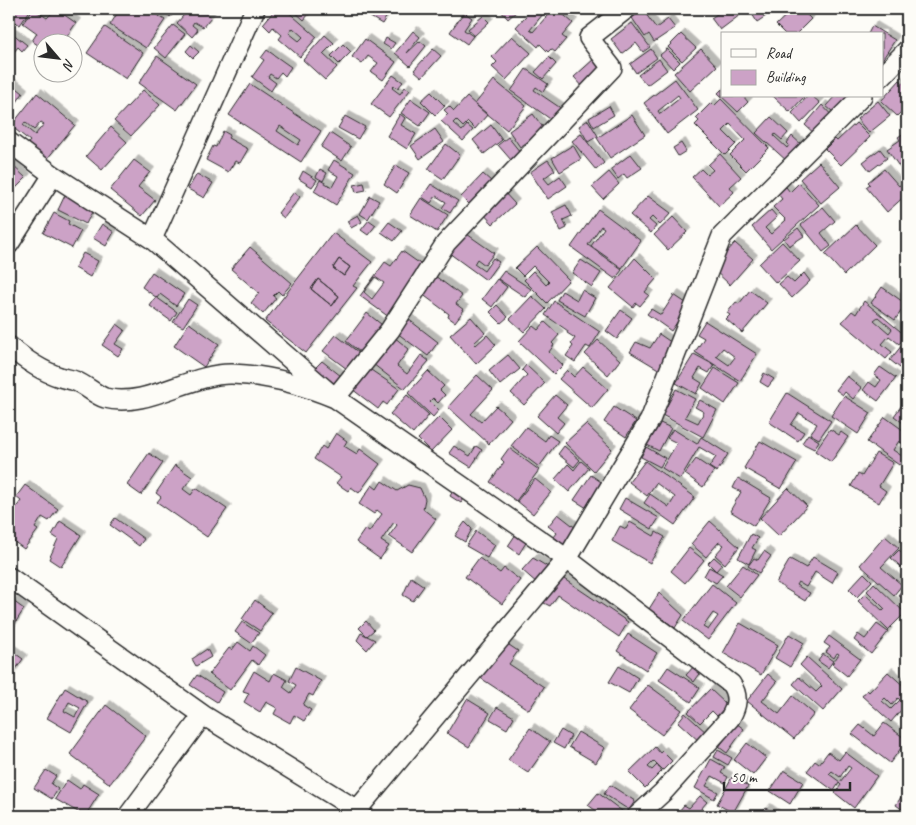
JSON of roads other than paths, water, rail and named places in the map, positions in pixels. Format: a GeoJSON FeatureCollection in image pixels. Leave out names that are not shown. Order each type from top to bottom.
{"type":"FeatureCollection","features":[{"type":"Feature","properties":{"kind":"street"},"geometry":{"type":"LineString","coordinates":[[152,239],[255,9]]}},
{"type":"Feature","properties":{"kind":"street"},"geometry":{"type":"LineString","coordinates":[[335,398],[390,330],[446,243],[612,68],[589,38],[626,9]]}},
{"type":"Feature","properties":{"kind":"street"},"geometry":{"type":"LineString","coordinates":[[884,74],[907,50]]}},
{"type":"Feature","properties":{"kind":"street"},"geometry":{"type":"LineString","coordinates":[[9,577],[204,714],[357,810],[567,559],[650,420],[722,236],[860,98]]}},
{"type":"Feature","properties":{"kind":"street"},"geometry":{"type":"LineString","coordinates":[[9,142],[53,175],[152,239],[335,398],[567,559],[731,684],[736,691],[737,707],[730,718],[663,792],[638,816]]}},
{"type":"Feature","properties":{"kind":"street"},"geometry":{"type":"LineString","coordinates":[[9,244],[53,175]]}},
{"type":"Feature","properties":{"kind":"street"},"geometry":{"type":"LineString","coordinates":[[9,346],[26,361],[59,377],[75,381],[104,398],[125,399],[145,396],[200,380],[231,374],[306,386],[335,398]]}},
{"type":"Feature","properties":{"kind":"street"},"geometry":{"type":"LineString","coordinates":[[128,816],[204,714]]}}]}
